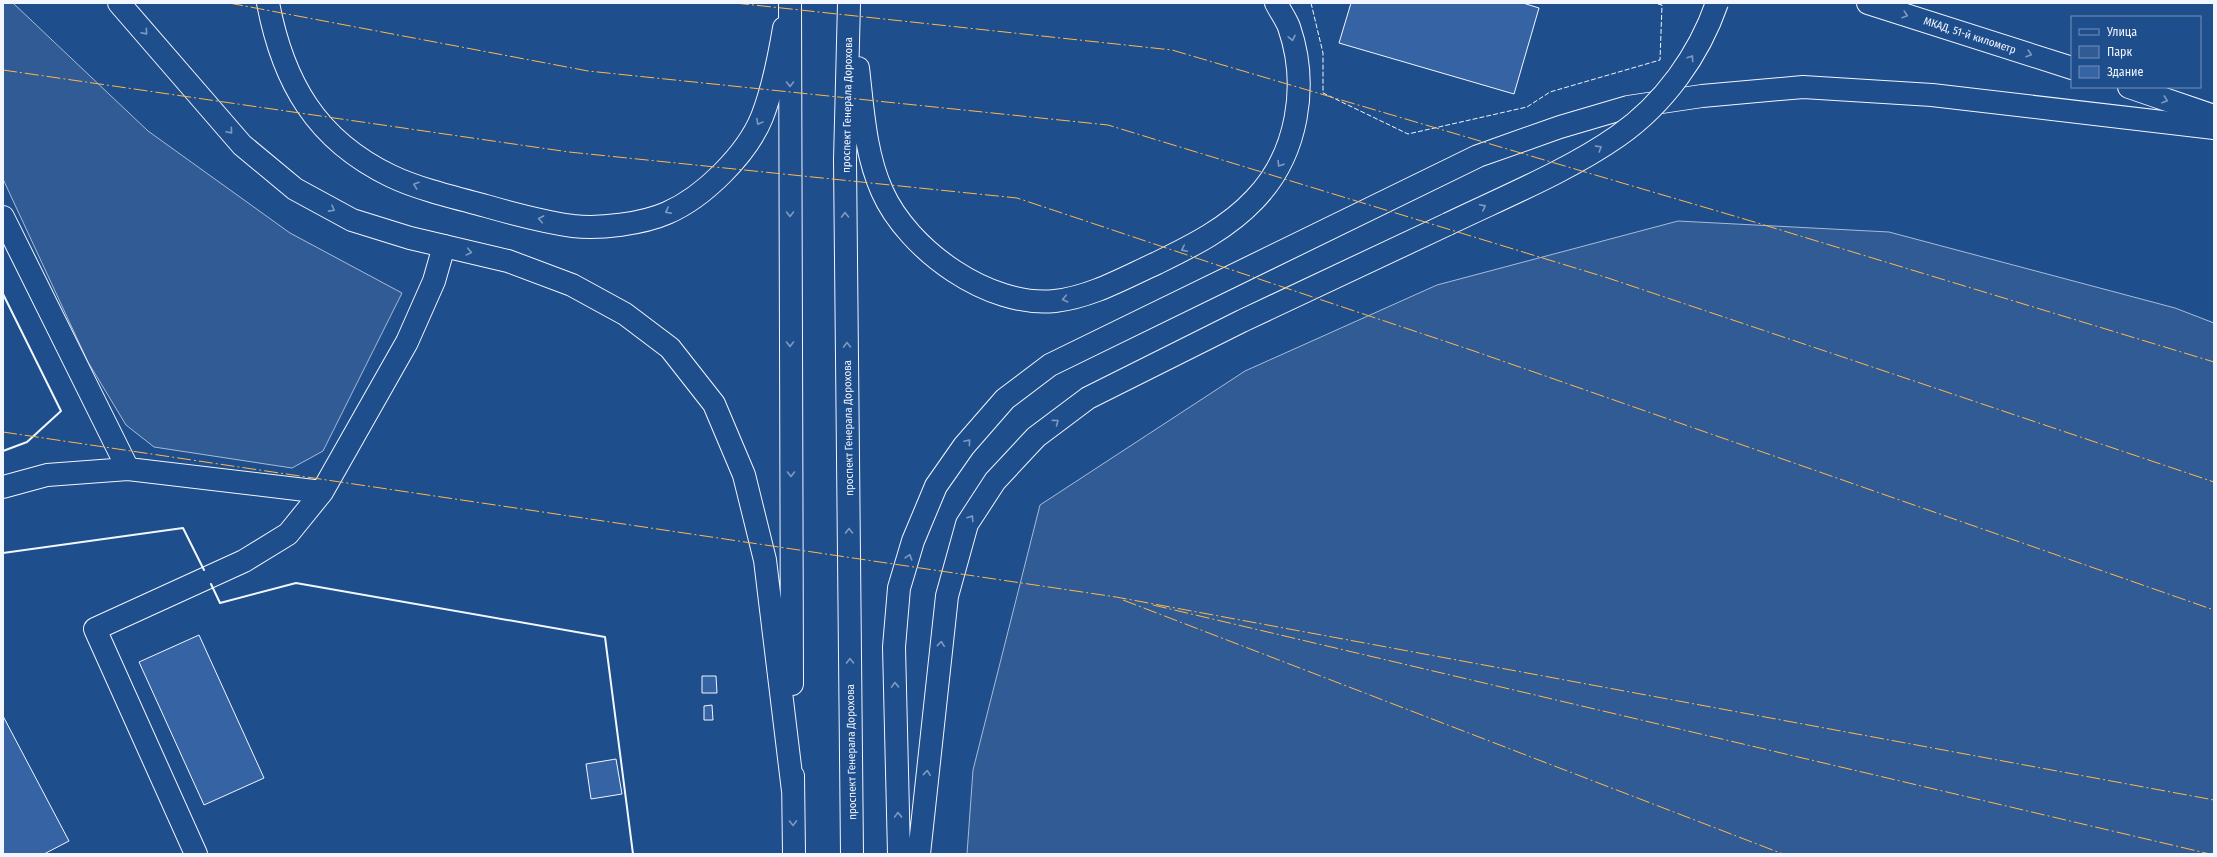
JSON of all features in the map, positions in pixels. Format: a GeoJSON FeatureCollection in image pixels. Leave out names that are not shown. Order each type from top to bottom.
{"type":"FeatureCollection","features":[{"type":"Feature","properties":{"kind":"main road"},"geometry":{"type":"LineString","coordinates":[[119,3],[242,144],[296,189],[352,220],[410,238],[508,261],[572,285],[625,314],[670,348],[714,404],[744,475],[765,560],[793,791]]}},
{"type":"Feature","properties":{"kind":"main road"},"geometry":{"type":"LineString","coordinates":[[268,3],[274,33],[289,78],[313,116],[348,150],[391,176],[442,193],[518,215],[574,226],[630,224],[668,213],[710,186],[740,154],[762,118],[778,63],[789,3]]}},
{"type":"Feature","properties":{"kind":"main road"},"geometry":{"type":"LineString","coordinates":[[789,3],[794,854]]}},
{"type":"Feature","properties":{"kind":"main road"},"geometry":{"type":"LineString","coordinates":[[849,3],[868,147],[882,192],[905,228],[941,263],[977,286],[1013,298],[1054,301],[1097,291],[1204,240],[1255,199],[1282,162],[1296,122],[1299,72],[1289,26],[1276,3]]}},
{"type":"Feature","properties":{"kind":"main road","name":"проспект Генерала Дорохова"},"geometry":{"type":"LineString","coordinates":[[849,3],[845,160],[852,854]]}},
{"type":"Feature","properties":{"kind":"main road"},"geometry":{"type":"LineString","coordinates":[[919,854],[946,596],[967,524],[995,481],[1036,437],[1088,398],[1242,321],[1448,224],[1587,155],[1619,135],[1648,111],[1673,83],[1694,52],[1711,19],[1716,3]]}},
{"type":"Feature","properties":{"kind":"main road","name":"МКАД, 51-й километр"},"geometry":{"type":"LineString","coordinates":[[1868,3],[2071,68]]}},
{"type":"Feature","properties":{"kind":"main road"},"geometry":{"type":"LineString","coordinates":[[899,854],[894,647],[899,588],[911,548],[936,486],[964,446],[1005,399],[1050,365],[1478,156],[1560,127],[1628,107],[1702,96],[1803,87],[1932,95],[2214,128]]}},
{"type":"Feature","properties":{"kind":"main road"},"geometry":{"type":"LineString","coordinates":[[2132,88],[2214,116]]}},
{"type":"Feature","properties":{"kind":"main road"},"geometry":{"type":"LineString","coordinates":[[3,217],[128,469]]}},
{"type":"Feature","properties":{"kind":"main road"},"geometry":{"type":"LineString","coordinates":[[196,854],[96,629],[244,561],[288,534],[322,492],[407,342],[434,281],[444,246]]}},
{"type":"Feature","properties":{"kind":"main road"},"geometry":{"type":"LineString","coordinates":[[3,487],[47,475],[128,469],[322,492]]}},
{"type":"Feature","properties":{"kind":"green space"},"geometry":{"type":"Polygon","coordinates":[[[3,3],[13,3],[148,131],[290,233],[402,293],[323,451],[292,468],[154,447],[126,425],[88,362],[3,179],[3,3]]]}},
{"type":"Feature","properties":{"kind":"green space"},"geometry":{"type":"Polygon","coordinates":[[[1678,221],[1889,232],[2175,308],[2214,323],[2214,854],[967,854],[973,770],[1040,505],[1245,371],[1437,285],[1678,221]]]}},
{"type":"Feature","properties":{"kind":"building"},"geometry":{"type":"Polygon","coordinates":[[[1351,3],[1523,3],[1539,8],[1514,94],[1339,43],[1351,3]]]}},
{"type":"Feature","properties":{"kind":"building"},"geometry":{"type":"Polygon","coordinates":[[[199,635],[264,778],[204,805],[139,662],[199,635]]]}},
{"type":"Feature","properties":{"kind":"building"},"geometry":{"type":"Polygon","coordinates":[[[702,676],[716,676],[717,693],[702,693],[702,676]]]}},
{"type":"Feature","properties":{"kind":"building"},"geometry":{"type":"Polygon","coordinates":[[[712,705],[713,720],[704,720],[704,706],[712,705]]]}},
{"type":"Feature","properties":{"kind":"building"},"geometry":{"type":"Polygon","coordinates":[[[3,716],[69,841],[44,854],[3,854],[3,716]]]}},
{"type":"Feature","properties":{"kind":"building"},"geometry":{"type":"Polygon","coordinates":[[[616,759],[622,794],[591,799],[586,764],[616,759]]]}},
{"type":"Feature","properties":{"kind":"fence"},"geometry":{"type":"LineString","coordinates":[[1311,3],[1323,53],[1323,93],[1408,134],[1527,107],[1550,92],[1660,60],[1662,5],[1654,3]]}},
{"type":"Feature","properties":{"kind":"wall"},"geometry":{"type":"LineString","coordinates":[[3,294],[61,411],[27,442],[3,451]]}},
{"type":"Feature","properties":{"kind":"wall"},"geometry":{"type":"LineString","coordinates":[[3,553],[183,528],[204,570]]}},
{"type":"Feature","properties":{"kind":"wall"},"geometry":{"type":"LineString","coordinates":[[211,584],[220,603],[296,583],[605,637],[633,854]]}},
{"type":"Feature","properties":{"kind":"power"},"geometry":{"type":"LineString","coordinates":[[229,3],[588,71],[1108,125],[1608,278],[2214,482]]}},
{"type":"Feature","properties":{"kind":"power"},"geometry":{"type":"LineString","coordinates":[[735,3],[1172,50],[1751,221],[2214,362]]}},
{"type":"Feature","properties":{"kind":"power"},"geometry":{"type":"LineString","coordinates":[[3,70],[569,152],[1017,198],[1471,350],[2214,610]]}},
{"type":"Feature","properties":{"kind":"power"},"geometry":{"type":"LineString","coordinates":[[3,432],[1116,597],[2214,800]]}},
{"type":"Feature","properties":{"kind":"power"},"geometry":{"type":"LineString","coordinates":[[1123,600],[1783,854]]}},
{"type":"Feature","properties":{"kind":"power"},"geometry":{"type":"LineString","coordinates":[[1153,605],[2210,854]]}}]}
